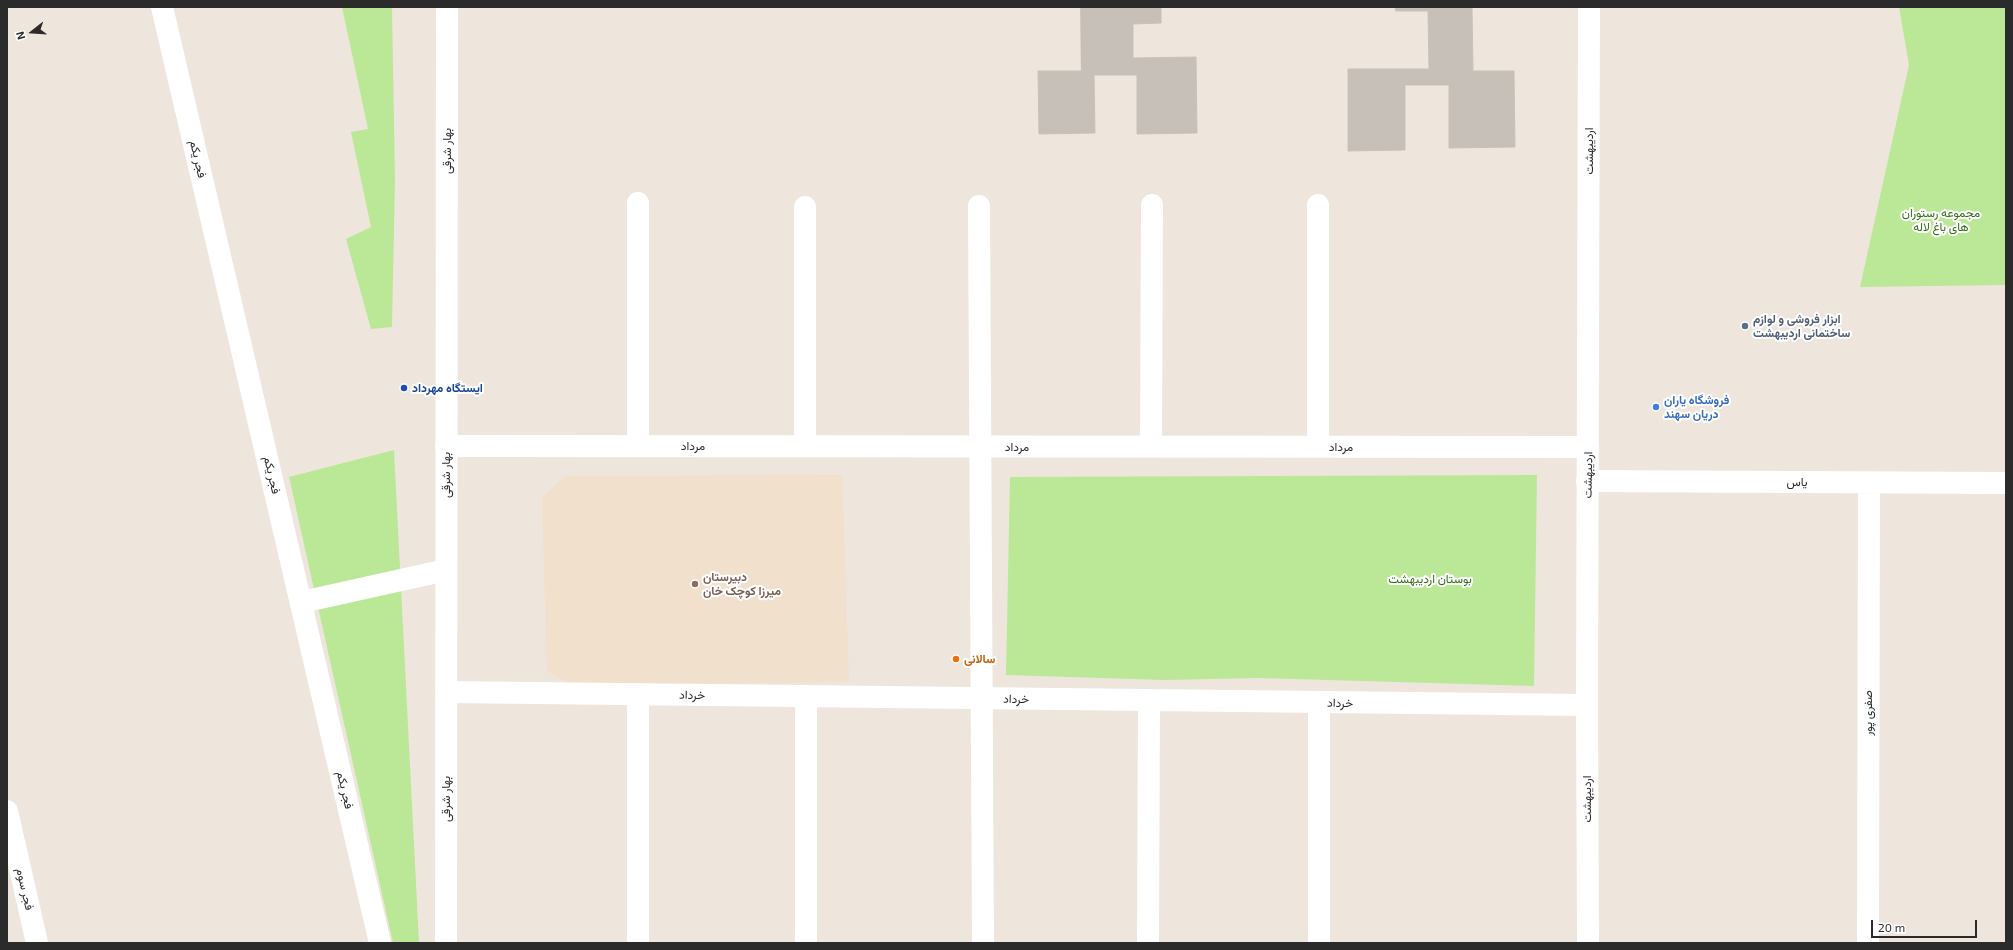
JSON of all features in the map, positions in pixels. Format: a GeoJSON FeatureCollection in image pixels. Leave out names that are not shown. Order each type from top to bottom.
{"type":"FeatureCollection","features":[{"type":"Feature","properties":{"kind":"street","name":"فجر یکم"},"geometry":{"type":"LineString","coordinates":[[162,7],[302,602],[380,943]]}},
{"type":"Feature","properties":{"kind":"street","name":"بهار شرقی"},"geometry":{"type":"LineString","coordinates":[[446,943],[447,7]]}},
{"type":"Feature","properties":{"kind":"street","name":"اردیبهشت"},"geometry":{"type":"LineString","coordinates":[[1588,943],[1587,481],[1589,7]]}},
{"type":"Feature","properties":{"kind":"street"},"geometry":{"type":"LineString","coordinates":[[638,203],[638,446]]}},
{"type":"Feature","properties":{"kind":"street"},"geometry":{"type":"LineString","coordinates":[[1150,446],[1152,205]]}},
{"type":"Feature","properties":{"kind":"street"},"geometry":{"type":"LineString","coordinates":[[1318,205],[1318,447]]}},
{"type":"Feature","properties":{"kind":"street"},"geometry":{"type":"LineString","coordinates":[[979,206],[983,943]]}},
{"type":"Feature","properties":{"kind":"street"},"geometry":{"type":"LineString","coordinates":[[805,207],[805,446]]}},
{"type":"Feature","properties":{"kind":"street","name":"مرداد"},"geometry":{"type":"LineString","coordinates":[[446,446],[1588,447]]}},
{"type":"Feature","properties":{"kind":"street","name":"یاس"},"geometry":{"type":"LineString","coordinates":[[1587,481],[2006,483]]}},
{"type":"Feature","properties":{"kind":"street","name":"صفری پور"},"geometry":{"type":"LineString","coordinates":[[1868,943],[1869,482]]}},
{"type":"Feature","properties":{"kind":"street"},"geometry":{"type":"LineString","coordinates":[[302,602],[446,570]]}},
{"type":"Feature","properties":{"kind":"street","name":"خرداد"},"geometry":{"type":"LineString","coordinates":[[446,692],[1587,705]]}},
{"type":"Feature","properties":{"kind":"street"},"geometry":{"type":"LineString","coordinates":[[638,694],[638,943]]}},
{"type":"Feature","properties":{"kind":"street"},"geometry":{"type":"LineString","coordinates":[[806,696],[806,943]]}},
{"type":"Feature","properties":{"kind":"street"},"geometry":{"type":"LineString","coordinates":[[1148,943],[1149,700]]}},
{"type":"Feature","properties":{"kind":"street"},"geometry":{"type":"LineString","coordinates":[[1319,703],[1319,943]]}},
{"type":"Feature","properties":{"kind":"street","name":"فجر سوم"},"geometry":{"type":"LineString","coordinates":[[7,812],[37,943]]}},
{"type":"Feature","properties":{"kind":"shaded area","name":"دبیرستان میرزا کوچک خان"},"geometry":{"type":"Polygon","coordinates":[[[842,475],[849,682],[573,685],[547,671],[542,497],[566,476],[842,475]]]}},
{"type":"Feature","properties":{"kind":"green space"},"geometry":{"type":"Polygon","coordinates":[[[342,7],[392,7],[395,180],[392,327],[371,329],[346,239],[371,227],[351,132],[368,129],[342,7]]]}},
{"type":"Feature","properties":{"kind":"green space","name":"مجموعه رستوران های باغ لاله"},"geometry":{"type":"Polygon","coordinates":[[[1899,7],[2006,7],[2006,285],[1860,287],[1909,65],[1899,7]]]}},
{"type":"Feature","properties":{"kind":"green space"},"geometry":{"type":"Polygon","coordinates":[[[394,450],[419,943],[393,943],[289,477],[394,450]]]}},
{"type":"Feature","properties":{"kind":"green space","name":"بوستان اردیبهشت"},"geometry":{"type":"Polygon","coordinates":[[[1537,475],[1534,686],[1259,678],[1165,680],[1006,675],[1010,477],[1537,475]]]}},
{"type":"Feature","properties":{"kind":"building"},"geometry":{"type":"Polygon","coordinates":[[[1081,7],[1161,7],[1161,23],[1133,24],[1133,58],[1196,57],[1197,133],[1137,134],[1137,75],[1094,75],[1095,133],[1039,134],[1038,71],[1081,71],[1081,7]]]}},
{"type":"Feature","properties":{"kind":"building"},"geometry":{"type":"Polygon","coordinates":[[[1396,7],[1472,7],[1473,71],[1514,71],[1515,147],[1449,148],[1449,85],[1405,85],[1405,150],[1348,151],[1348,69],[1429,69],[1428,11],[1396,11],[1396,7]]]}},
{"type":"Feature","properties":{"kind":"place","name":"ابزار فروشی و لوازم ساختمانی اردیبهشت"},"geometry":{"type":"Point","coordinates":[1745,326]}},
{"type":"Feature","properties":{"kind":"place","name":"ایستگاه مهرداد"},"geometry":{"type":"Point","coordinates":[404,388]}},
{"type":"Feature","properties":{"kind":"place","name":"فروشگاه یاران دریان سهند"},"geometry":{"type":"Point","coordinates":[1656,407]}},
{"type":"Feature","properties":{"kind":"place","name":"دبیرستان میرزا کوچک خان"},"geometry":{"type":"Point","coordinates":[695,584]}},
{"type":"Feature","properties":{"kind":"place","name":"سالانی"},"geometry":{"type":"Point","coordinates":[956,659]}}]}
